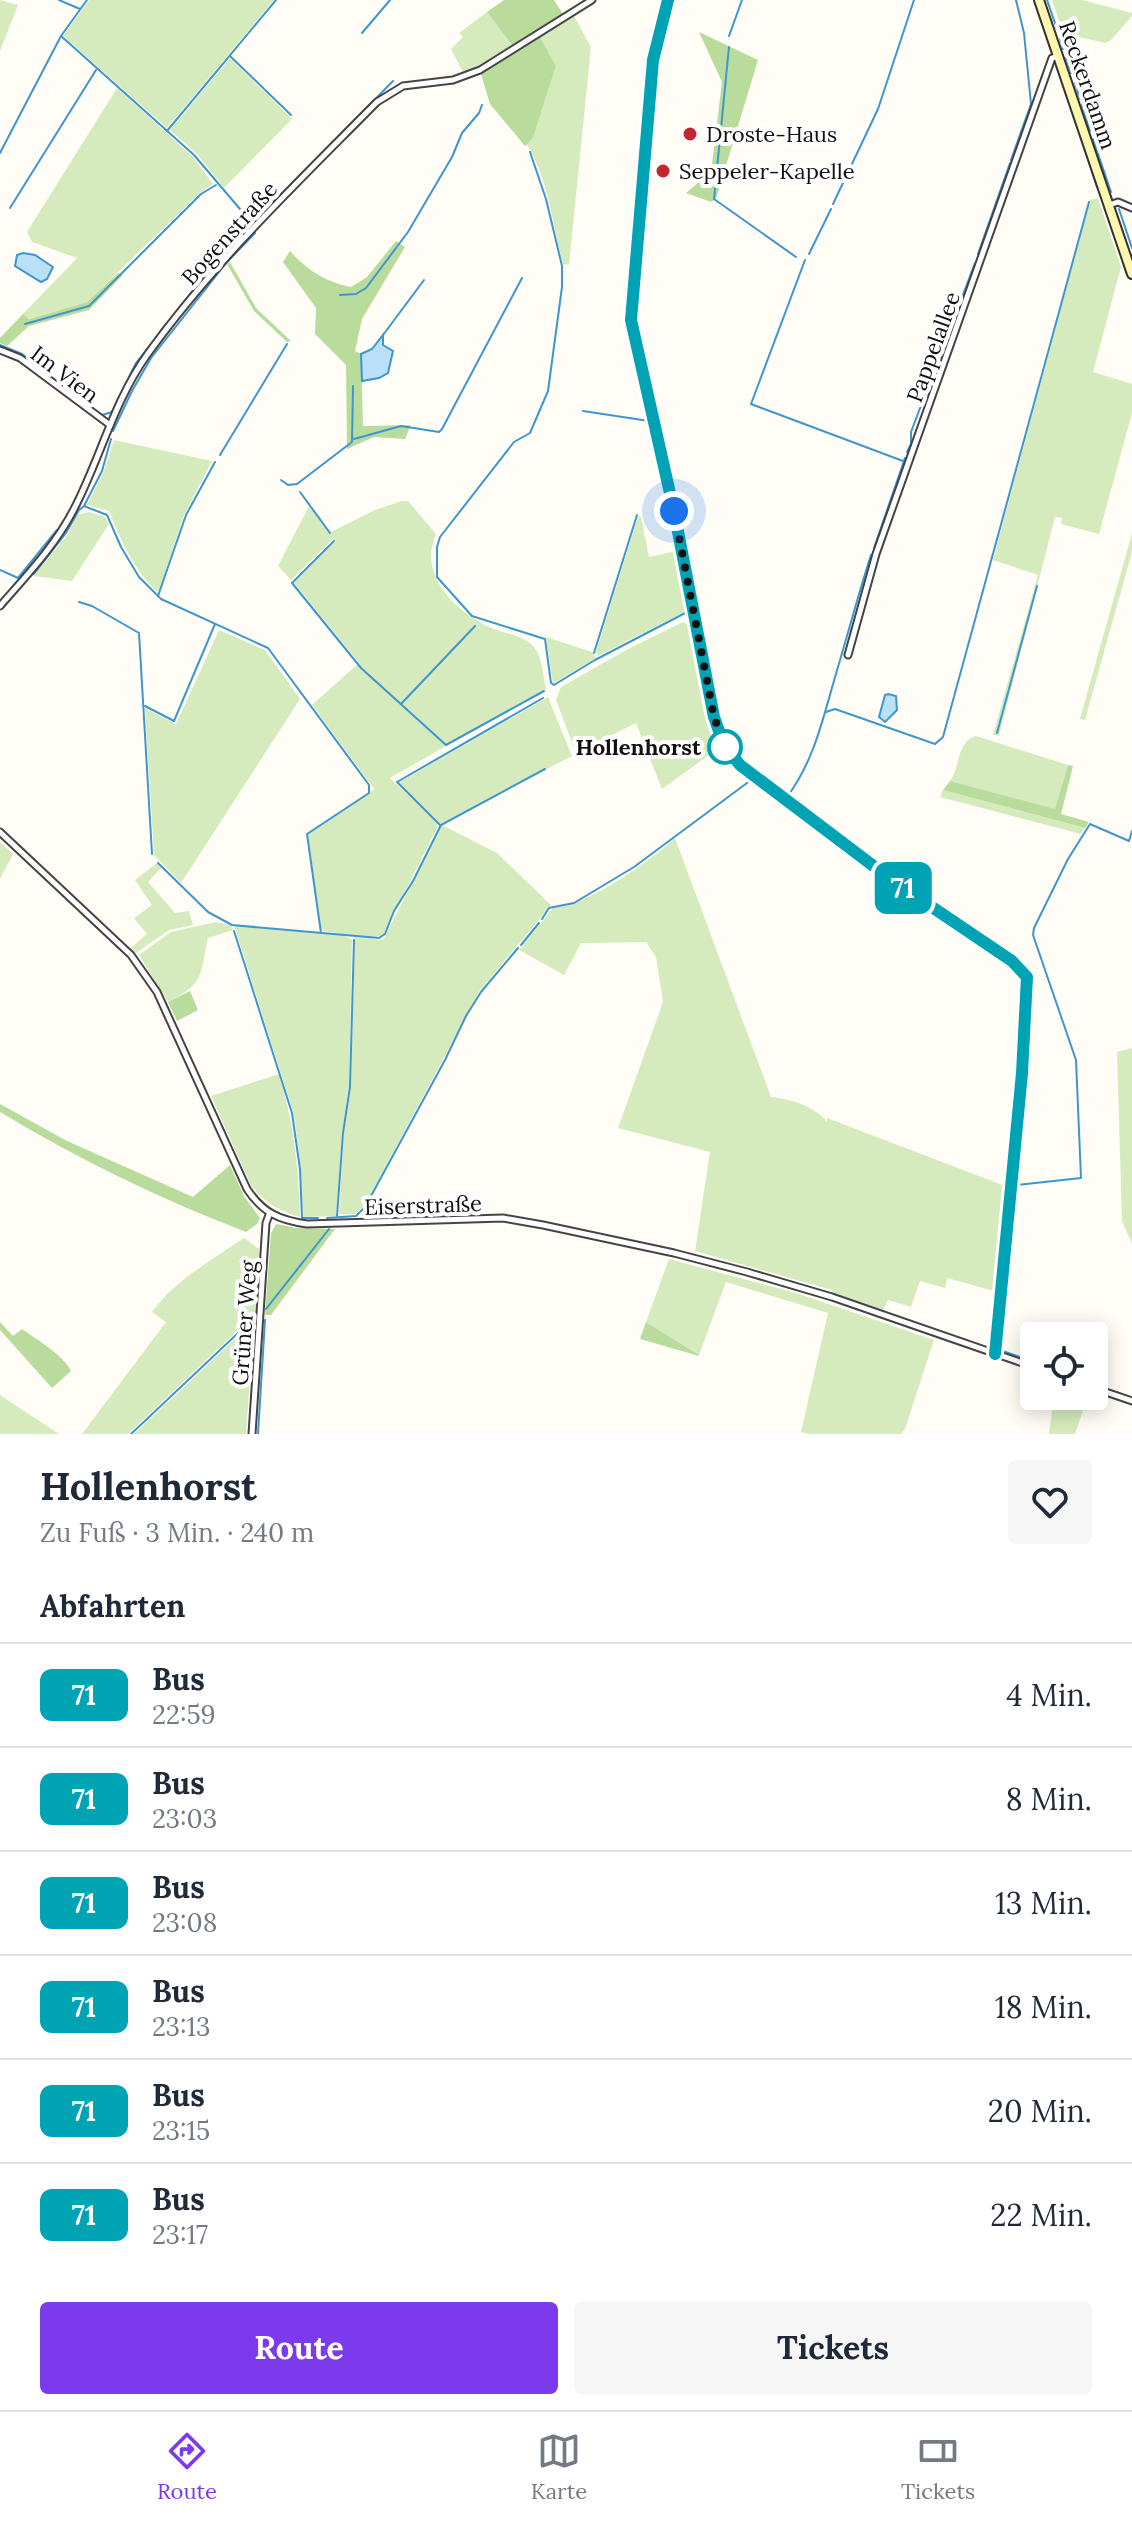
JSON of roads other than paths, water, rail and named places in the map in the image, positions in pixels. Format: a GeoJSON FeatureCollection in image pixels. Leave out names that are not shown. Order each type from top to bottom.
{"type":"FeatureCollection","features":[{"type":"Feature","properties":{"kind":"street","name":"Bogenstraße"},"geometry":{"type":"LineString","coordinates":[[0,606],[62,530],[110,425],[147,355],[225,258],[377,102],[403,86],[453,80],[480,70],[592,0]]}},
{"type":"Feature","properties":{"kind":"street"},"geometry":{"type":"LineString","coordinates":[[668,0],[653,60],[631,320],[674,511],[714,717],[724,745],[740,765],[892,880],[1012,961],[1027,977],[1022,1073],[995,1354]]}},
{"type":"Feature","properties":{"kind":"street","name":"Reckerdamm"},"geometry":{"type":"LineString","coordinates":[[1039,0],[1132,274]]}},
{"type":"Feature","properties":{"kind":"street","name":"Pappelallee"},"geometry":{"type":"LineString","coordinates":[[848,655],[880,545],[1052,58],[1059,56]]}},
{"type":"Feature","properties":{"kind":"street"},"geometry":{"type":"LineString","coordinates":[[1109,205],[1118,202],[1132,208]]}},
{"type":"Feature","properties":{"kind":"street","name":"Im Vien"},"geometry":{"type":"LineString","coordinates":[[0,350],[20,358],[110,425]]}},
{"type":"Feature","properties":{"kind":"street"},"geometry":{"type":"LineString","coordinates":[[0,832],[131,955],[143,971],[157,992],[247,1189],[269,1215]]}},
{"type":"Feature","properties":{"kind":"street","name":"Eiserstraße"},"geometry":{"type":"LineString","coordinates":[[269,1215],[307,1224],[503,1218],[543,1225],[747,1272],[832,1297],[1020,1362]]}},
{"type":"Feature","properties":{"kind":"street","name":"Grüner Weg"},"geometry":{"type":"LineString","coordinates":[[252,1434],[269,1215]]}},
{"type":"Feature","properties":{"kind":"street"},"geometry":{"type":"LineString","coordinates":[[1108,1393],[1132,1401]]}},
{"type":"Feature","properties":{"kind":"water"},"geometry":{"type":"Polygon","coordinates":[[[17,255],[35,255],[53,267],[47,279],[41,282],[15,266],[17,255]]]}},
{"type":"Feature","properties":{"kind":"water"},"geometry":{"type":"Polygon","coordinates":[[[383,335],[383,345],[393,351],[388,373],[362,381],[361,354],[372,349],[383,335]]]}},
{"type":"Feature","properties":{"kind":"water"},"geometry":{"type":"Polygon","coordinates":[[[885,695],[896,696],[897,710],[885,722],[879,717],[885,695]]]}},
{"type":"Feature","properties":{"kind":"waterway"},"geometry":{"type":"LineString","coordinates":[[59,0],[80,9]]}},
{"type":"Feature","properties":{"kind":"waterway"},"geometry":{"type":"LineString","coordinates":[[0,153],[61,36],[87,0]]}},
{"type":"Feature","properties":{"kind":"waterway"},"geometry":{"type":"LineString","coordinates":[[167,131],[276,0]]}},
{"type":"Feature","properties":{"kind":"waterway"},"geometry":{"type":"LineString","coordinates":[[362,33],[390,0]]}},
{"type":"Feature","properties":{"kind":"waterway"},"geometry":{"type":"LineString","coordinates":[[729,36],[742,0]]}},
{"type":"Feature","properties":{"kind":"waterway"},"geometry":{"type":"LineString","coordinates":[[833,204],[878,109],[914,0]]}},
{"type":"Feature","properties":{"kind":"waterway"},"geometry":{"type":"LineString","coordinates":[[1011,160],[1031,104],[1024,33],[1016,0]]}},
{"type":"Feature","properties":{"kind":"waterway"},"geometry":{"type":"LineString","coordinates":[[1047,0],[1057,29]]}},
{"type":"Feature","properties":{"kind":"waterway"},"geometry":{"type":"LineString","coordinates":[[61,36],[194,155],[251,222]]}},
{"type":"Feature","properties":{"kind":"waterway"},"geometry":{"type":"LineString","coordinates":[[1060,39],[1063,49]]}},
{"type":"Feature","properties":{"kind":"waterway"},"geometry":{"type":"LineString","coordinates":[[729,47],[714,199],[796,257]]}},
{"type":"Feature","properties":{"kind":"waterway"},"geometry":{"type":"LineString","coordinates":[[230,56],[291,115]]}},
{"type":"Feature","properties":{"kind":"waterway"},"geometry":{"type":"LineString","coordinates":[[1066,58],[1071,73]]}},
{"type":"Feature","properties":{"kind":"waterway"},"geometry":{"type":"LineString","coordinates":[[1056,63],[1069,101]]}},
{"type":"Feature","properties":{"kind":"waterway"},"geometry":{"type":"LineString","coordinates":[[10,208],[96,70]]}},
{"type":"Feature","properties":{"kind":"waterway"},"geometry":{"type":"LineString","coordinates":[[102,415],[112,412],[136,363],[216,261],[393,81]]}},
{"type":"Feature","properties":{"kind":"waterway"},"geometry":{"type":"LineString","coordinates":[[1075,83],[1080,99]]}},
{"type":"Feature","properties":{"kind":"waterway"},"geometry":{"type":"LineString","coordinates":[[340,295],[356,294],[366,288],[408,232],[452,157],[462,133],[482,105]]}},
{"type":"Feature","properties":{"kind":"waterway"},"geometry":{"type":"LineString","coordinates":[[1082,105],[1090,131]]}},
{"type":"Feature","properties":{"kind":"waterway"},"geometry":{"type":"LineString","coordinates":[[1072,109],[1097,187]]}},
{"type":"Feature","properties":{"kind":"waterway"},"geometry":{"type":"LineString","coordinates":[[1093,139],[1111,192]]}},
{"type":"Feature","properties":{"kind":"waterway"},"geometry":{"type":"LineString","coordinates":[[530,152],[546,199],[562,266],[548,391],[530,433],[514,442],[440,537],[437,577],[472,616],[545,639],[551,683],[554,685],[689,611],[677,551]]}},
{"type":"Feature","properties":{"kind":"waterway"},"geometry":{"type":"LineString","coordinates":[[978,254],[1010,163]]}},
{"type":"Feature","properties":{"kind":"waterway"},"geometry":{"type":"LineString","coordinates":[[25,324],[89,306],[201,194],[216,185]]}},
{"type":"Feature","properties":{"kind":"waterway"},"geometry":{"type":"LineString","coordinates":[[826,712],[835,709],[935,744],[943,737],[1089,202]]}},
{"type":"Feature","properties":{"kind":"waterway"},"geometry":{"type":"LineString","coordinates":[[809,254],[831,209]]}},
{"type":"Feature","properties":{"kind":"waterway"},"geometry":{"type":"LineString","coordinates":[[1119,209],[1132,248]]}},
{"type":"Feature","properties":{"kind":"waterway"},"geometry":{"type":"LineString","coordinates":[[113,431],[151,358],[227,262],[255,233]]}},
{"type":"Feature","properties":{"kind":"waterway"},"geometry":{"type":"LineString","coordinates":[[805,260],[751,404],[903,461]]}},
{"type":"Feature","properties":{"kind":"waterway"},"geometry":{"type":"LineString","coordinates":[[907,452],[911,432],[975,263]]}},
{"type":"Feature","properties":{"kind":"waterway"},"geometry":{"type":"LineString","coordinates":[[354,439],[401,426],[439,432],[522,278]]}},
{"type":"Feature","properties":{"kind":"waterway"},"geometry":{"type":"LineString","coordinates":[[383,335],[424,280]]}},
{"type":"Feature","properties":{"kind":"waterway"},"geometry":{"type":"LineString","coordinates":[[220,455],[287,344]]}},
{"type":"Feature","properties":{"kind":"waterway"},"geometry":{"type":"LineString","coordinates":[[0,345],[22,354],[84,403]]}},
{"type":"Feature","properties":{"kind":"waterway"},"geometry":{"type":"LineString","coordinates":[[281,480],[288,485],[297,484],[352,442],[353,386]]}},
{"type":"Feature","properties":{"kind":"waterway"},"geometry":{"type":"LineString","coordinates":[[583,411],[649,421]]}},
{"type":"Feature","properties":{"kind":"waterway"},"geometry":{"type":"LineString","coordinates":[[111,439],[102,471],[84,506],[107,515],[139,577],[161,599],[268,648],[369,785],[369,793],[307,834],[321,933]]}},
{"type":"Feature","properties":{"kind":"waterway"},"geometry":{"type":"LineString","coordinates":[[874,548],[905,458]]}},
{"type":"Feature","properties":{"kind":"waterway"},"geometry":{"type":"LineString","coordinates":[[158,596],[186,515],[215,462]]}},
{"type":"Feature","properties":{"kind":"waterway"},"geometry":{"type":"LineString","coordinates":[[300,492],[330,533]]}},
{"type":"Feature","properties":{"kind":"waterway"},"geometry":{"type":"LineString","coordinates":[[34,574],[84,506]]}},
{"type":"Feature","properties":{"kind":"waterway"},"geometry":{"type":"LineString","coordinates":[[594,653],[637,515]]}},
{"type":"Feature","properties":{"kind":"waterway"},"geometry":{"type":"LineString","coordinates":[[0,570],[18,578],[57,530]]}},
{"type":"Feature","properties":{"kind":"waterway"},"geometry":{"type":"LineString","coordinates":[[334,541],[292,583],[361,668],[446,745],[544,691]]}},
{"type":"Feature","properties":{"kind":"waterway"},"geometry":{"type":"LineString","coordinates":[[759,776],[787,797],[805,767],[823,718],[871,555]]}},
{"type":"Feature","properties":{"kind":"waterway"},"geometry":{"type":"LineString","coordinates":[[997,733],[1037,586]]}},
{"type":"Feature","properties":{"kind":"waterway"},"geometry":{"type":"LineString","coordinates":[[79,602],[92,606],[139,633],[152,854]]}},
{"type":"Feature","properties":{"kind":"waterway"},"geometry":{"type":"LineString","coordinates":[[145,706],[174,721],[215,624]]}},
{"type":"Feature","properties":{"kind":"waterway"},"geometry":{"type":"LineString","coordinates":[[401,704],[475,626]]}},
{"type":"Feature","properties":{"kind":"waterway"},"geometry":{"type":"LineString","coordinates":[[440,825],[397,782],[543,698]]}},
{"type":"Feature","properties":{"kind":"waterway"},"geometry":{"type":"LineString","coordinates":[[158,863],[208,912],[232,925],[379,938],[385,934],[394,911],[441,825],[545,769]]}},
{"type":"Feature","properties":{"kind":"waterway"},"geometry":{"type":"LineString","coordinates":[[542,919],[549,908],[574,903],[634,867],[751,780]]}},
{"type":"Feature","properties":{"kind":"waterway"},"geometry":{"type":"LineString","coordinates":[[1020,1357],[1000,1350],[1017,1185],[1081,1178],[1076,1060],[1033,935],[1034,928],[1068,859],[1090,824],[1129,841],[1132,831]]}},
{"type":"Feature","properties":{"kind":"waterway"},"geometry":{"type":"LineString","coordinates":[[521,945],[539,923]]}},
{"type":"Feature","properties":{"kind":"waterway"},"geometry":{"type":"LineString","coordinates":[[234,931],[292,1113],[300,1169],[302,1218],[318,1218]]}},
{"type":"Feature","properties":{"kind":"waterway"},"geometry":{"type":"LineString","coordinates":[[337,1216],[350,1087],[354,940]]}},
{"type":"Feature","properties":{"kind":"waterway"},"geometry":{"type":"LineString","coordinates":[[327,1218],[356,1216],[365,1207],[466,1016],[481,992],[518,948]]}},
{"type":"Feature","properties":{"kind":"waterway"},"geometry":{"type":"LineString","coordinates":[[266,1309],[329,1229]]}},
{"type":"Feature","properties":{"kind":"waterway"},"geometry":{"type":"LineString","coordinates":[[131,1434],[255,1317]]}},
{"type":"Feature","properties":{"kind":"waterway"},"geometry":{"type":"LineString","coordinates":[[258,1434],[265,1320]]}},
{"type":"Feature","properties":{"kind":"place","name":"Droste-Haus"},"geometry":{"type":"Point","coordinates":[690,134]}},
{"type":"Feature","properties":{"kind":"place","name":"Seppeler-Kapelle"},"geometry":{"type":"Point","coordinates":[663,171]}},
{"type":"Feature","properties":{"kind":"place","name":"Hollenhorst"},"geometry":{"type":"Point","coordinates":[725,747]}}]}
